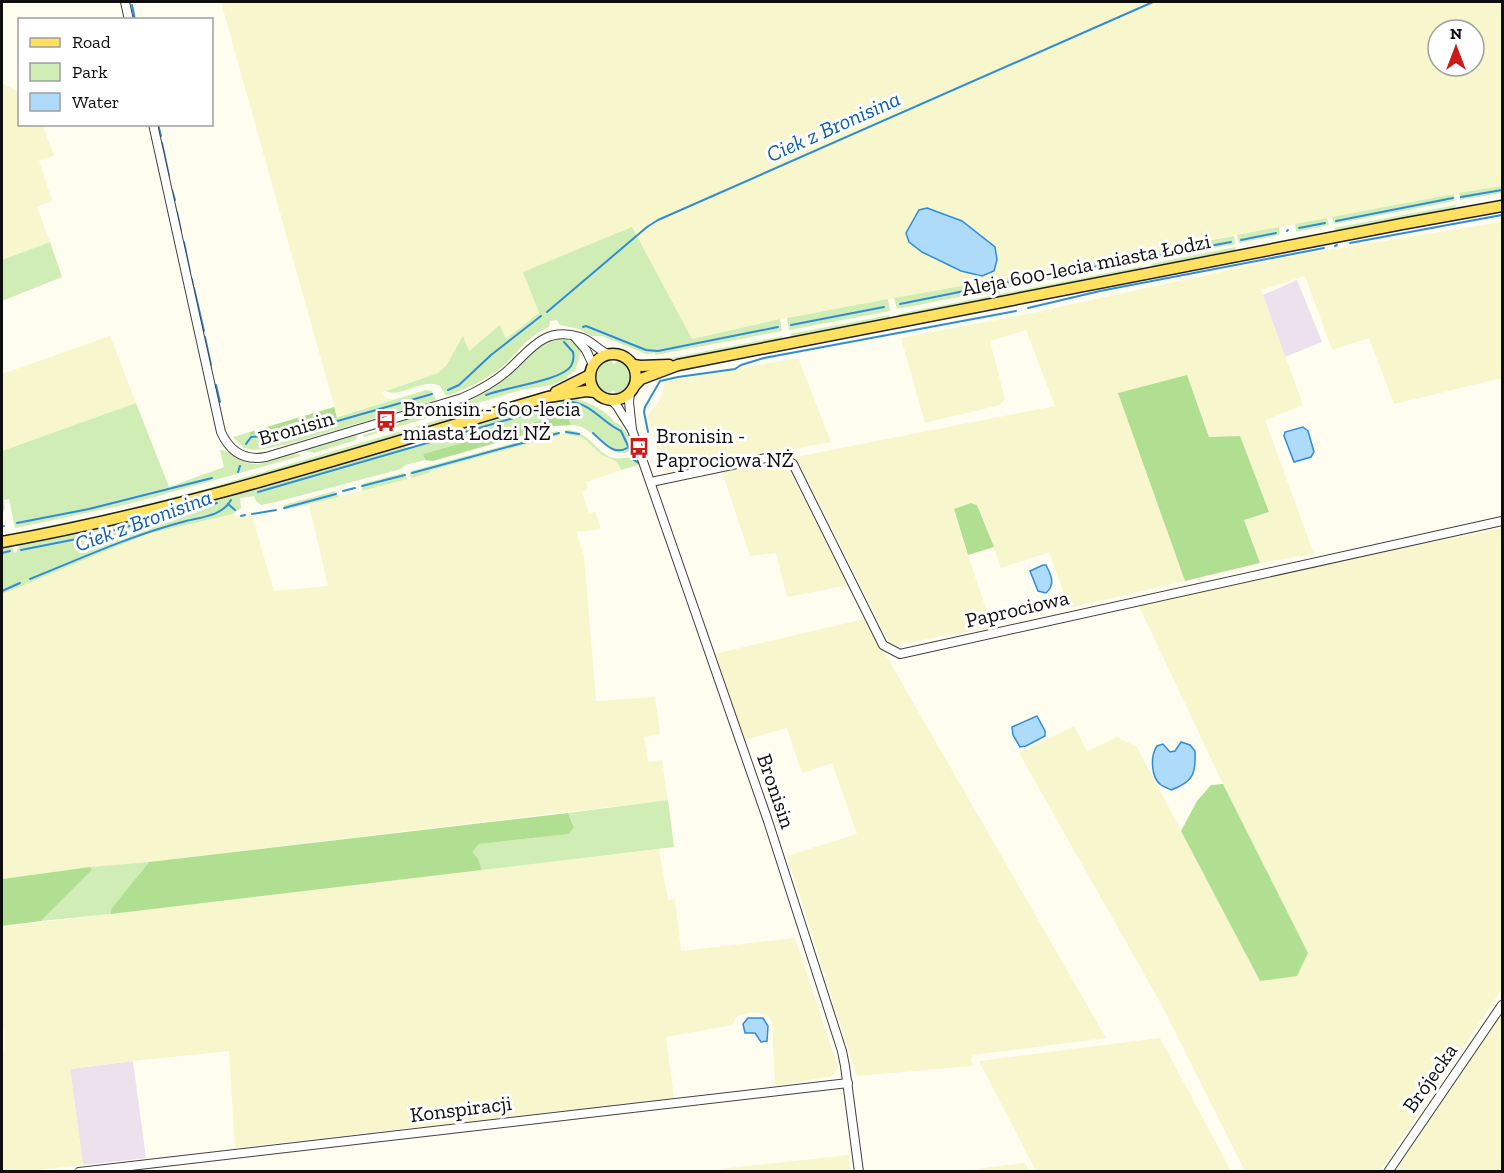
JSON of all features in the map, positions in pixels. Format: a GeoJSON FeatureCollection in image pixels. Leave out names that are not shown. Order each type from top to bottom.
{"type":"FeatureCollection","features":[{"type":"Feature","properties":{"kind":"main road","name":"Aleja 600-lecia miasta Łodzi"},"geometry":{"type":"LineString","coordinates":[[634,365],[678,365],[1503,206]]}},
{"type":"Feature","properties":{"kind":"main road"},"geometry":{"type":"LineString","coordinates":[[608,354],[620,354],[634,365],[637,378],[633,389],[623,398],[604,399],[595,392],[590,382],[591,370],[597,359],[608,354]]}},
{"type":"Feature","properties":{"kind":"main road","name":"Aleja 600-lecia miasta Łodzi"},"geometry":{"type":"LineString","coordinates":[[633,389],[641,379],[678,365]]}},
{"type":"Feature","properties":{"kind":"main road"},"geometry":{"type":"LineString","coordinates":[[548,397],[591,370]]}},
{"type":"Feature","properties":{"kind":"main road"},"geometry":{"type":"LineString","coordinates":[[2,542],[94,525],[197,500],[548,397],[586,391],[595,392]]}},
{"type":"Feature","properties":{"kind":"street"},"geometry":{"type":"LineString","coordinates":[[125,2],[129,18]]}},
{"type":"Feature","properties":{"kind":"street","name":"Bronisin"},"geometry":{"type":"LineString","coordinates":[[153,126],[221,432],[228,445],[240,455],[253,459],[266,457],[462,398],[487,386],[545,337],[557,333],[585,339],[608,354]]}},
{"type":"Feature","properties":{"kind":"street"},"geometry":{"type":"LineString","coordinates":[[574,336],[586,350],[591,370]]}},
{"type":"Feature","properties":{"kind":"street","name":"Bronisin"},"geometry":{"type":"LineString","coordinates":[[632,430],[629,402],[633,389]]}},
{"type":"Feature","properties":{"kind":"street","name":"Bronisin"},"geometry":{"type":"LineString","coordinates":[[611,400],[632,430],[651,482],[771,831],[842,1051],[859,1172]]}},
{"type":"Feature","properties":{"kind":"street","name":"Paprociowa"},"geometry":{"type":"LineString","coordinates":[[651,482],[771,456],[781,456],[793,464],[883,645],[900,654],[1503,521]]}},
{"type":"Feature","properties":{"kind":"street","name":"Brójecka"},"geometry":{"type":"LineString","coordinates":[[1388,1172],[1503,1005]]}},
{"type":"Feature","properties":{"kind":"street","name":"Konspiracji"},"geometry":{"type":"LineString","coordinates":[[79,1172],[848,1083]]}},
{"type":"Feature","properties":{"kind":"shaded area"},"geometry":{"type":"Polygon","coordinates":[[[221,2],[1502,2],[1502,186],[780,319],[692,339],[632,228],[524,273],[539,313],[506,339],[500,326],[468,351],[463,337],[446,366],[438,373],[382,392],[385,397],[394,400],[337,416],[221,2]]]}},
{"type":"Feature","properties":{"kind":"shaded area"},"geometry":{"type":"Polygon","coordinates":[[[2,83],[18,91],[18,126],[42,126],[54,155],[39,161],[52,201],[37,207],[50,242],[2,260],[2,83]]]}},
{"type":"Feature","properties":{"kind":"shaded area"},"geometry":{"type":"Polygon","coordinates":[[[1502,222],[1502,378],[1394,404],[1369,338],[1332,350],[1305,276],[1261,290],[1303,405],[1265,420],[1314,554],[1260,563],[1244,520],[1268,512],[1240,436],[1209,437],[1187,375],[1119,393],[1185,581],[1069,608],[1049,552],[1001,568],[978,505],[971,503],[954,513],[992,627],[896,645],[889,642],[796,457],[1055,406],[1026,330],[990,341],[1005,399],[1000,405],[925,423],[901,338],[1023,315],[1298,255],[1502,222]]]}},
{"type":"Feature","properties":{"kind":"shaded area"},"geometry":{"type":"Polygon","coordinates":[[[1297,280],[1322,342],[1285,357],[1263,295],[1297,280]]]}},
{"type":"Feature","properties":{"kind":"shaded area"},"geometry":{"type":"Polygon","coordinates":[[[110,336],[136,403],[2,451],[2,374],[110,336]]]}},
{"type":"Feature","properties":{"kind":"shaded area"},"geometry":{"type":"Polygon","coordinates":[[[798,358],[831,442],[665,472],[648,416],[660,400],[665,382],[798,358]]]}},
{"type":"Feature","properties":{"kind":"shaded area"},"geometry":{"type":"Polygon","coordinates":[[[566,433],[587,441],[610,460],[617,462],[621,470],[586,482],[588,489],[582,492],[589,513],[595,512],[601,529],[576,532],[584,555],[596,701],[655,697],[660,734],[644,737],[648,762],[662,760],[668,800],[2,879],[2,594],[147,534],[233,514],[236,517],[245,513],[246,517],[252,516],[274,591],[328,586],[309,505],[566,433]]]}},
{"type":"Feature","properties":{"kind":"shaded area"},"geometry":{"type":"Polygon","coordinates":[[[775,460],[785,462],[849,585],[787,597],[776,553],[750,556],[722,472],[775,460]]]}},
{"type":"Feature","properties":{"kind":"shaded area"},"geometry":{"type":"Polygon","coordinates":[[[1502,528],[1502,989],[1380,1171],[1245,1171],[1160,1002],[1019,753],[1074,726],[1087,751],[1117,737],[1137,747],[1260,981],[1308,953],[1223,784],[1138,604],[1502,528]]]}},
{"type":"Feature","properties":{"kind":"shaded area"},"geometry":{"type":"Polygon","coordinates":[[[865,619],[1106,1038],[973,1055],[971,1059],[973,1066],[857,1076],[787,856],[857,834],[832,763],[802,773],[787,728],[744,740],[714,654],[865,619]]]}},
{"type":"Feature","properties":{"kind":"shaded area"},"geometry":{"type":"Polygon","coordinates":[[[659,849],[668,900],[675,899],[681,951],[795,938],[837,1065],[837,1070],[832,1076],[775,1086],[772,1022],[768,1016],[757,1012],[737,1016],[732,1025],[666,1037],[674,1098],[235,1148],[229,1051],[133,1061],[70,1069],[83,1165],[29,1171],[2,1171],[4,1030],[2,1025],[2,927],[659,849]]]}},
{"type":"Feature","properties":{"kind":"shaded area"},"geometry":{"type":"Polygon","coordinates":[[[1502,1014],[1502,1171],[1395,1171],[1502,1014]]]}},
{"type":"Feature","properties":{"kind":"shaded area"},"geometry":{"type":"Polygon","coordinates":[[[1160,1038],[1231,1171],[1036,1171],[979,1061],[1160,1038]]]}},
{"type":"Feature","properties":{"kind":"shaded area"},"geometry":{"type":"Polygon","coordinates":[[[133,1061],[146,1158],[83,1165],[70,1069],[133,1061]]]}},
{"type":"Feature","properties":{"kind":"shaded area"},"geometry":{"type":"Polygon","coordinates":[[[849,1155],[850,1171],[721,1171],[720,1169],[849,1155]]]}},
{"type":"Feature","properties":{"kind":"shaded area"},"geometry":{"type":"Polygon","coordinates":[[[1025,1163],[1029,1171],[960,1171],[1025,1163]]]}},
{"type":"Feature","properties":{"kind":"green space"},"geometry":{"type":"Polygon","coordinates":[[[1502,186],[1502,193],[1460,200],[1459,193],[1502,186]]]}},
{"type":"Feature","properties":{"kind":"green space"},"geometry":{"type":"Polygon","coordinates":[[[1454,194],[1455,201],[1334,224],[1332,217],[1454,194]]]}},
{"type":"Feature","properties":{"kind":"green space"},"geometry":{"type":"Polygon","coordinates":[[[1456,205],[1455,208],[1337,231],[1334,228],[1456,205]]]}},
{"type":"Feature","properties":{"kind":"green space"},"geometry":{"type":"Polygon","coordinates":[[[1327,218],[1329,225],[1296,232],[1295,224],[1327,218]]]}},
{"type":"Feature","properties":{"kind":"green space"},"geometry":{"type":"Polygon","coordinates":[[[632,227],[692,339],[780,319],[782,331],[655,355],[655,353],[646,354],[602,336],[591,336],[579,329],[560,325],[557,320],[550,321],[549,327],[530,339],[497,371],[461,390],[446,396],[440,386],[426,384],[398,392],[386,391],[438,373],[446,366],[463,336],[469,351],[500,325],[506,339],[539,313],[523,272],[632,227]]]}},
{"type":"Feature","properties":{"kind":"green space"},"geometry":{"type":"Polygon","coordinates":[[[1279,227],[1279,235],[1239,243],[1237,235],[1279,227]]]}},
{"type":"Feature","properties":{"kind":"green space"},"geometry":{"type":"Polygon","coordinates":[[[1234,236],[1235,244],[1149,260],[1147,252],[1234,236]]]}},
{"type":"Feature","properties":{"kind":"green space"},"geometry":{"type":"Polygon","coordinates":[[[50,242],[62,277],[2,301],[2,260],[50,242]]]}},
{"type":"Feature","properties":{"kind":"green space"},"geometry":{"type":"Polygon","coordinates":[[[1236,247],[1235,250],[1153,266],[1150,264],[1236,247]]]}},
{"type":"Feature","properties":{"kind":"green space"},"geometry":{"type":"Polygon","coordinates":[[[1139,254],[1141,262],[897,309],[894,298],[1139,254]]]}},
{"type":"Feature","properties":{"kind":"green space"},"geometry":{"type":"Polygon","coordinates":[[[1143,266],[900,316],[898,314],[1143,266]]]}},
{"type":"Feature","properties":{"kind":"green space"},"geometry":{"type":"Polygon","coordinates":[[[888,299],[890,311],[789,330],[787,318],[888,299]]]}},
{"type":"Feature","properties":{"kind":"green space"},"geometry":{"type":"Polygon","coordinates":[[[890,315],[889,318],[792,337],[790,334],[890,315]]]}},
{"type":"Feature","properties":{"kind":"green space"},"geometry":{"type":"Polygon","coordinates":[[[783,336],[782,339],[655,361],[783,336]]]}},
{"type":"Feature","properties":{"kind":"green space"},"geometry":{"type":"Polygon","coordinates":[[[557,339],[572,341],[581,352],[575,371],[567,376],[568,378],[552,385],[521,390],[364,437],[363,435],[399,424],[399,421],[448,407],[484,393],[503,380],[540,347],[557,339]]]}},
{"type":"Feature","properties":{"kind":"green space"},"geometry":{"type":"Polygon","coordinates":[[[610,360],[614,364],[618,360],[626,364],[631,373],[629,387],[617,395],[613,390],[609,394],[601,390],[597,382],[599,368],[610,360]]]}},
{"type":"Feature","properties":{"kind":"green space"},"geometry":{"type":"Polygon","coordinates":[[[1187,375],[1209,437],[1240,436],[1269,512],[1244,520],[1260,563],[1185,581],[1118,393],[1187,375]]]}},
{"type":"Feature","properties":{"kind":"green space"},"geometry":{"type":"Polygon","coordinates":[[[426,390],[432,391],[436,400],[289,444],[254,450],[244,448],[233,437],[250,432],[251,435],[298,429],[426,390]]]}},
{"type":"Feature","properties":{"kind":"green space"},"geometry":{"type":"Polygon","coordinates":[[[568,398],[587,403],[607,414],[626,433],[633,445],[631,450],[618,453],[606,447],[590,432],[571,425],[567,413],[423,454],[425,460],[405,465],[401,469],[276,502],[261,505],[254,496],[240,498],[241,508],[233,514],[147,534],[2,594],[2,548],[10,546],[14,553],[17,552],[19,545],[152,517],[225,498],[405,445],[406,448],[429,442],[428,438],[568,398]]]}},
{"type":"Feature","properties":{"kind":"green space"},"geometry":{"type":"Polygon","coordinates":[[[136,403],[169,487],[224,467],[220,450],[245,462],[256,464],[288,455],[299,454],[301,456],[129,504],[15,528],[9,499],[4,500],[5,508],[2,515],[2,451],[136,403]]]}},
{"type":"Feature","properties":{"kind":"green space"},"geometry":{"type":"Polygon","coordinates":[[[334,407],[337,418],[286,431],[250,435],[250,432],[334,407]]]}},
{"type":"Feature","properties":{"kind":"green space"},"geometry":{"type":"Polygon","coordinates":[[[484,408],[191,495],[75,522],[15,533],[115,512],[206,489],[484,408]]]}},
{"type":"Feature","properties":{"kind":"green space"},"geometry":{"type":"Polygon","coordinates":[[[567,413],[571,425],[555,426],[433,461],[425,460],[423,454],[567,413]]]}},
{"type":"Feature","properties":{"kind":"green space"},"geometry":{"type":"Polygon","coordinates":[[[565,430],[584,436],[610,457],[636,458],[642,464],[621,470],[617,462],[602,455],[580,437],[565,434],[565,430]]]}},
{"type":"Feature","properties":{"kind":"green space"},"geometry":{"type":"Polygon","coordinates":[[[557,431],[560,435],[432,470],[411,478],[411,471],[557,431]]]}},
{"type":"Feature","properties":{"kind":"green space"},"geometry":{"type":"Polygon","coordinates":[[[357,434],[356,440],[314,453],[303,450],[357,434]]]}},
{"type":"Feature","properties":{"kind":"green space"},"geometry":{"type":"Polygon","coordinates":[[[403,473],[407,479],[362,491],[362,484],[403,473]]]}},
{"type":"Feature","properties":{"kind":"green space"},"geometry":{"type":"Polygon","coordinates":[[[335,491],[339,497],[284,510],[284,505],[335,491]]]}},
{"type":"Feature","properties":{"kind":"green space"},"geometry":{"type":"Polygon","coordinates":[[[971,503],[977,505],[994,547],[968,555],[954,509],[971,503]]]}},
{"type":"Feature","properties":{"kind":"green space"},"geometry":{"type":"Polygon","coordinates":[[[1223,784],[1308,953],[1297,976],[1260,981],[1181,831],[1197,801],[1211,785],[1223,784]]]}},
{"type":"Feature","properties":{"kind":"green space"},"geometry":{"type":"Polygon","coordinates":[[[668,800],[674,847],[482,870],[478,860],[471,852],[479,844],[569,834],[574,826],[568,813],[668,800]]]}},
{"type":"Feature","properties":{"kind":"green space"},"geometry":{"type":"Polygon","coordinates":[[[568,813],[574,827],[569,834],[479,844],[472,852],[478,859],[482,870],[111,914],[111,909],[149,862],[568,813]]]}},
{"type":"Feature","properties":{"kind":"green space"},"geometry":{"type":"Polygon","coordinates":[[[149,862],[111,909],[111,914],[41,921],[92,870],[90,867],[149,862]]]}},
{"type":"Feature","properties":{"kind":"green space"},"geometry":{"type":"Polygon","coordinates":[[[90,867],[92,870],[41,921],[2,926],[2,879],[90,867]]]}},
{"type":"Feature","properties":{"kind":"water"},"geometry":{"type":"Polygon","coordinates":[[[927,208],[962,221],[995,247],[997,260],[994,271],[982,276],[961,271],[922,252],[909,242],[906,233],[919,210],[927,208]]]}},
{"type":"Feature","properties":{"kind":"water"},"geometry":{"type":"Polygon","coordinates":[[[1303,427],[1308,431],[1314,452],[1311,457],[1294,462],[1284,436],[1285,432],[1303,427]]]}},
{"type":"Feature","properties":{"kind":"water"},"geometry":{"type":"Polygon","coordinates":[[[1046,565],[1052,579],[1051,586],[1046,593],[1038,591],[1030,571],[1046,565]]]}},
{"type":"Feature","properties":{"kind":"water"},"geometry":{"type":"Polygon","coordinates":[[[1037,716],[1045,731],[1045,736],[1020,747],[1013,735],[1012,727],[1037,716]]]}},
{"type":"Feature","properties":{"kind":"water"},"geometry":{"type":"Polygon","coordinates":[[[1181,742],[1190,745],[1195,751],[1194,771],[1189,780],[1171,790],[1161,785],[1155,777],[1153,755],[1157,746],[1163,744],[1170,752],[1175,751],[1181,742]]]}},
{"type":"Feature","properties":{"kind":"water"},"geometry":{"type":"Polygon","coordinates":[[[748,1018],[763,1018],[768,1026],[767,1041],[761,1042],[755,1033],[745,1033],[743,1024],[748,1018]]]}},
{"type":"Feature","properties":{"kind":"waterway","name":"Ciek z Bronisina"},"geometry":{"type":"LineString","coordinates":[[547,312],[658,220],[1153,2]]}},
{"type":"Feature","properties":{"kind":"waterway"},"geometry":{"type":"LineString","coordinates":[[132,5],[135,18]]}},
{"type":"Feature","properties":{"kind":"waterway"},"geometry":{"type":"LineString","coordinates":[[158,126],[161,136]]}},
{"type":"Feature","properties":{"kind":"waterway"},"geometry":{"type":"LineString","coordinates":[[162,143],[169,176]]}},
{"type":"Feature","properties":{"kind":"waterway"},"geometry":{"type":"LineString","coordinates":[[172,190],[175,200]]}},
{"type":"Feature","properties":{"kind":"waterway"},"geometry":{"type":"LineString","coordinates":[[1461,197],[1502,190]]}},
{"type":"Feature","properties":{"kind":"waterway"},"geometry":{"type":"LineString","coordinates":[[1336,221],[1453,198]]}},
{"type":"Feature","properties":{"kind":"waterway"},"geometry":{"type":"LineString","coordinates":[[177,212],[181,231]]}},
{"type":"Feature","properties":{"kind":"waterway"},"geometry":{"type":"LineString","coordinates":[[1350,243],[1502,215]]}},
{"type":"Feature","properties":{"kind":"waterway"},"geometry":{"type":"LineString","coordinates":[[1299,228],[1325,223]]}},
{"type":"Feature","properties":{"kind":"waterway"},"geometry":{"type":"LineString","coordinates":[[1241,240],[1276,233]]}},
{"type":"Feature","properties":{"kind":"waterway"},"geometry":{"type":"LineString","coordinates":[[184,242],[190,272]]}},
{"type":"Feature","properties":{"kind":"waterway"},"geometry":{"type":"LineString","coordinates":[[1151,257],[1231,242]]}},
{"type":"Feature","properties":{"kind":"waterway"},"geometry":{"type":"LineString","coordinates":[[1028,308],[1100,291],[1324,248]]}},
{"type":"Feature","properties":{"kind":"waterway"},"geometry":{"type":"LineString","coordinates":[[1021,280],[1138,259]]}},
{"type":"Feature","properties":{"kind":"waterway"},"geometry":{"type":"LineString","coordinates":[[192,279],[193,286]]}},
{"type":"Feature","properties":{"kind":"waterway"},"geometry":{"type":"LineString","coordinates":[[900,304],[1009,282]]}},
{"type":"Feature","properties":{"kind":"waterway"},"geometry":{"type":"LineString","coordinates":[[194,288],[204,331]]}},
{"type":"Feature","properties":{"kind":"waterway"},"geometry":{"type":"LineString","coordinates":[[791,325],[884,307]]}},
{"type":"Feature","properties":{"kind":"waterway"},"geometry":{"type":"LineString","coordinates":[[648,432],[645,407],[660,381],[735,369],[764,358],[1016,311]]}},
{"type":"Feature","properties":{"kind":"waterway","name":"Ciek z Bronisina"},"geometry":{"type":"LineString","coordinates":[[448,390],[459,385],[491,355],[541,316]]}},
{"type":"Feature","properties":{"kind":"waterway"},"geometry":{"type":"LineString","coordinates":[[583,327],[586,326],[646,350],[658,351],[778,327]]}},
{"type":"Feature","properties":{"kind":"waterway"},"geometry":{"type":"LineString","coordinates":[[205,337],[211,365]]}},
{"type":"Feature","properties":{"kind":"waterway"},"geometry":{"type":"LineString","coordinates":[[486,395],[545,380],[565,371],[571,366],[574,356],[564,342]]}},
{"type":"Feature","properties":{"kind":"waterway"},"geometry":{"type":"LineString","coordinates":[[216,385],[220,402]]}},
{"type":"Feature","properties":{"kind":"waterway","name":"Ciek z Bronisina"},"geometry":{"type":"LineString","coordinates":[[246,444],[251,437],[299,432],[432,394]]}},
{"type":"Feature","properties":{"kind":"waterway"},"geometry":{"type":"LineString","coordinates":[[258,492],[569,402],[590,409],[621,431],[629,448]]}},
{"type":"Feature","properties":{"kind":"waterway"},"geometry":{"type":"LineString","coordinates":[[566,432],[579,434]]}},
{"type":"Feature","properties":{"kind":"waterway"},"geometry":{"type":"LineString","coordinates":[[412,473],[559,433]]}},
{"type":"Feature","properties":{"kind":"waterway"},"geometry":{"type":"LineString","coordinates":[[593,433],[613,449],[627,448]]}},
{"type":"Feature","properties":{"kind":"waterway"},"geometry":{"type":"LineString","coordinates":[[634,460],[640,464]]}},
{"type":"Feature","properties":{"kind":"waterway","name":"Ciek z Bronisina"},"geometry":{"type":"LineString","coordinates":[[238,472],[240,466]]}},
{"type":"Feature","properties":{"kind":"waterway"},"geometry":{"type":"LineString","coordinates":[[362,486],[405,475]]}},
{"type":"Feature","properties":{"kind":"waterway"},"geometry":{"type":"LineString","coordinates":[[17,523],[89,509],[212,478]]}},
{"type":"Feature","properties":{"kind":"waterway"},"geometry":{"type":"LineString","coordinates":[[343,491],[355,488]]}},
{"type":"Feature","properties":{"kind":"waterway"},"geometry":{"type":"LineString","coordinates":[[284,508],[336,494]]}},
{"type":"Feature","properties":{"kind":"waterway","name":"Ciek z Bronisina"},"geometry":{"type":"LineString","coordinates":[[30,579],[146,533],[217,513],[231,500]]}},
{"type":"Feature","properties":{"kind":"waterway"},"geometry":{"type":"LineString","coordinates":[[21,550],[92,536],[217,503]]}},
{"type":"Feature","properties":{"kind":"waterway","name":"Ciek z Bronisina"},"geometry":{"type":"LineString","coordinates":[[228,504],[235,510]]}},
{"type":"Feature","properties":{"kind":"waterway"},"geometry":{"type":"LineString","coordinates":[[252,514],[276,510]]}},
{"type":"Feature","properties":{"kind":"waterway"},"geometry":{"type":"LineString","coordinates":[[241,516],[245,515]]}},
{"type":"Feature","properties":{"kind":"waterway"},"geometry":{"type":"LineString","coordinates":[[2,553],[10,551]]}},
{"type":"Feature","properties":{"kind":"waterway","name":"Ciek z Bronisina"},"geometry":{"type":"LineString","coordinates":[[2,591],[20,583]]}},
{"type":"Feature","properties":{"kind":"place","name":"Bronisin - 600-lecia miasta Łodzi NŻ"},"geometry":{"type":"Point","coordinates":[386,421]}},
{"type":"Feature","properties":{"kind":"place","name":"Bronisin - Paprociowa NŻ"},"geometry":{"type":"Point","coordinates":[639,448]}}]}
